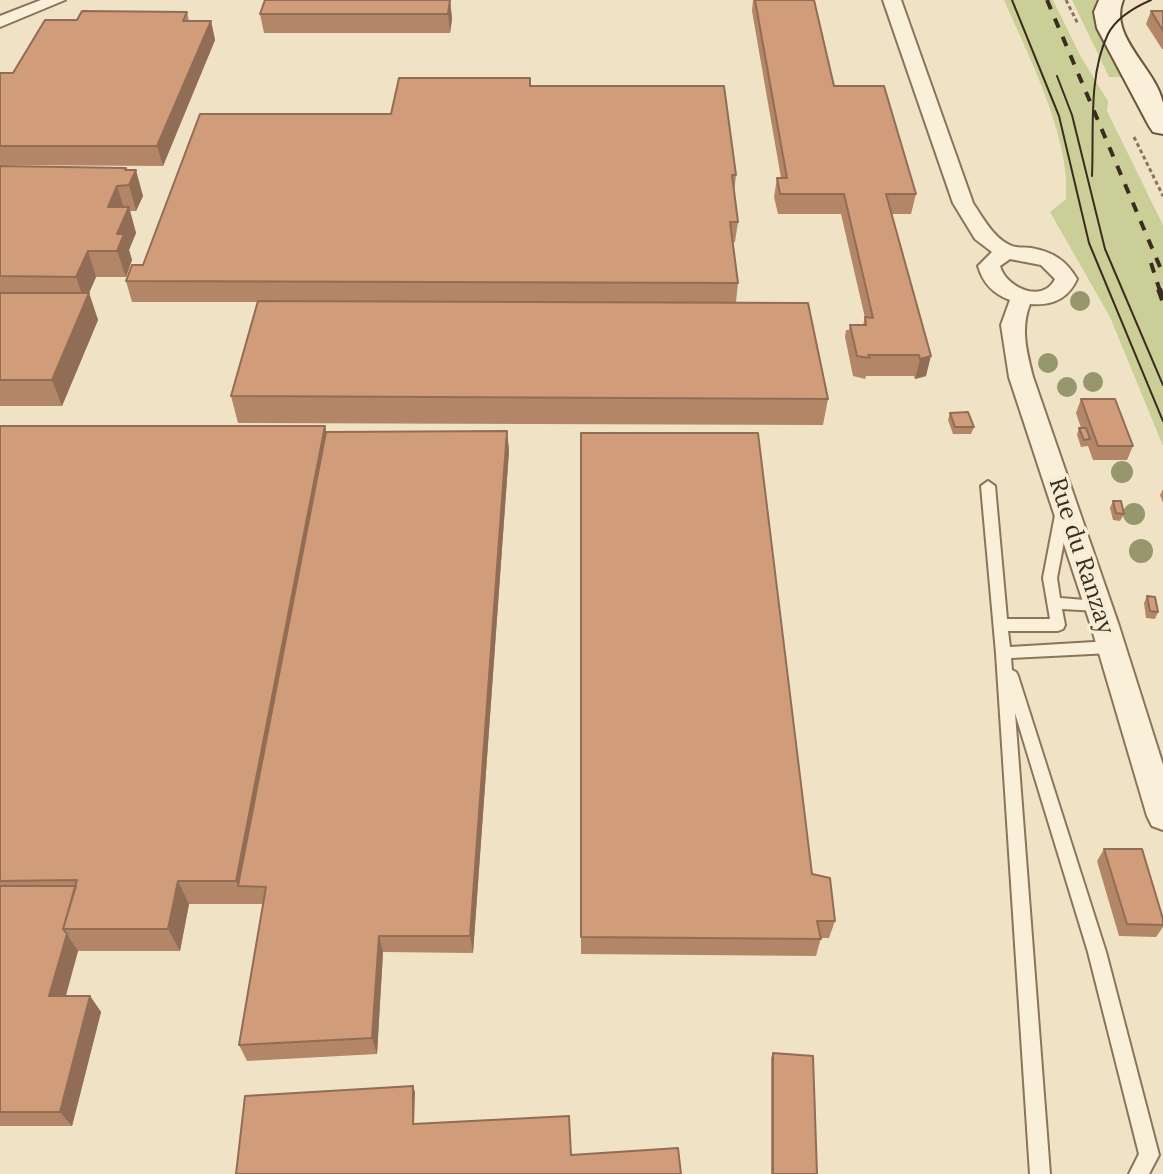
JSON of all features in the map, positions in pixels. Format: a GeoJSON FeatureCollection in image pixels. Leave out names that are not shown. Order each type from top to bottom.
{"type":"FeatureCollection","features":[{"type":"Feature","properties":{"kind":"street"},"geometry":{"type":"LineString","coordinates":[[0,22],[56,0]]}},
{"type":"Feature","properties":{"kind":"street"},"geometry":{"type":"LineString","coordinates":[[892,0],[963,203],[983,234],[1007,253]]}},
{"type":"Feature","properties":{"kind":"street"},"geometry":{"type":"LineString","coordinates":[[1111,0],[1106,19],[1163,126]]}},
{"type":"Feature","properties":{"kind":"street"},"geometry":{"type":"LineString","coordinates":[[1007,253],[1032,254],[1056,264],[1066,279],[1059,292],[1037,298],[1023,297],[995,284],[989,275],[989,266],[995,258],[1007,253]]}},
{"type":"Feature","properties":{"kind":"street","name":"Rue du Ranzay"},"geometry":{"type":"LineString","coordinates":[[1023,297],[1013,315],[1014,349],[1163,816]]}},
{"type":"Feature","properties":{"kind":"lane"},"geometry":{"type":"LineString","coordinates":[[988,486],[1040,1174]]}},
{"type":"Feature","properties":{"kind":"lane"},"geometry":{"type":"LineString","coordinates":[[999,625],[1058,625],[1050,578],[1064,502]]}},
{"type":"Feature","properties":{"kind":"lane"},"geometry":{"type":"LineString","coordinates":[[1055,603],[1098,606]]}},
{"type":"Feature","properties":{"kind":"lane"},"geometry":{"type":"LineString","coordinates":[[1003,653],[1111,647]]}},
{"type":"Feature","properties":{"kind":"lane"},"geometry":{"type":"LineString","coordinates":[[1003,653],[1097,952],[1149,1155],[1139,1174]]}},
{"type":"Feature","properties":{"kind":"green space"},"geometry":{"type":"Polygon","coordinates":[[[1004,0],[1053,0],[1081,57],[1108,101],[1107,111],[1163,225],[1163,446],[1110,317],[1050,212],[1066,199],[1062,150],[1046,97],[1004,0]]]}},
{"type":"Feature","properties":{"kind":"green space"},"geometry":{"type":"Polygon","coordinates":[[[1072,0],[1096,0],[1094,10],[1099,30],[1125,77],[1109,77],[1072,0]]]}},
{"type":"Feature","properties":{"kind":"building"},"geometry":{"type":"Polygon","coordinates":[[[265,0],[450,0],[448,14],[260,14],[265,0]]]}},
{"type":"Feature","properties":{"kind":"building"},"geometry":{"type":"Polygon","coordinates":[[[755,0],[814,0],[834,86],[884,86],[916,194],[886,194],[931,356],[920,359],[919,355],[857,356],[850,325],[866,325],[865,317],[873,318],[844,194],[780,194],[777,178],[787,178],[755,0]]]}},
{"type":"Feature","properties":{"kind":"building"},"geometry":{"type":"Polygon","coordinates":[[[82,11],[187,12],[183,21],[211,21],[157,146],[0,146],[0,73],[13,73],[45,20],[77,20],[82,11]]]}},
{"type":"Feature","properties":{"kind":"building"},"geometry":{"type":"Polygon","coordinates":[[[1151,11],[1163,11],[1163,31],[1151,11]]]}},
{"type":"Feature","properties":{"kind":"building"},"geometry":{"type":"Polygon","coordinates":[[[399,78],[530,78],[530,86],[724,86],[736,175],[732,175],[738,222],[730,222],[738,283],[126,281],[132,265],[143,265],[200,114],[391,114],[399,78]]]}},
{"type":"Feature","properties":{"kind":"building"},"geometry":{"type":"Polygon","coordinates":[[[0,166],[136,170],[129,185],[117,186],[108,207],[129,207],[117,234],[124,234],[117,251],[88,251],[76,277],[0,276],[0,166]]]}},
{"type":"Feature","properties":{"kind":"building"},"geometry":{"type":"Polygon","coordinates":[[[0,293],[89,293],[52,380],[0,380],[0,293]]]}},
{"type":"Feature","properties":{"kind":"building"},"geometry":{"type":"Polygon","coordinates":[[[258,301],[808,303],[828,399],[231,396],[258,301]]]}},
{"type":"Feature","properties":{"kind":"building"},"geometry":{"type":"Polygon","coordinates":[[[1081,399],[1115,399],[1133,446],[1098,446],[1081,399]]]}},
{"type":"Feature","properties":{"kind":"building"},"geometry":{"type":"Polygon","coordinates":[[[968,412],[974,427],[955,427],[950,413],[968,412]]]}},
{"type":"Feature","properties":{"kind":"building"},"geometry":{"type":"Polygon","coordinates":[[[0,426],[325,426],[236,881],[178,881],[168,929],[63,929],[77,880],[0,881],[0,426]]]}},
{"type":"Feature","properties":{"kind":"building"},"geometry":{"type":"Polygon","coordinates":[[[1079,428],[1086,428],[1090,439],[1084,440],[1079,428]]]}},
{"type":"Feature","properties":{"kind":"building"},"geometry":{"type":"Polygon","coordinates":[[[507,431],[470,936],[379,936],[372,1038],[239,1045],[266,887],[238,886],[326,432],[507,431]]]}},
{"type":"Feature","properties":{"kind":"building"},"geometry":{"type":"Polygon","coordinates":[[[581,433],[758,433],[812,874],[830,878],[835,921],[817,921],[821,939],[581,937],[581,433]]]}},
{"type":"Feature","properties":{"kind":"building"},"geometry":{"type":"Polygon","coordinates":[[[1113,501],[1121,501],[1124,514],[1116,513],[1113,501]]]}},
{"type":"Feature","properties":{"kind":"building"},"geometry":{"type":"Polygon","coordinates":[[[1147,596],[1155,597],[1158,612],[1150,611],[1147,596]]]}},
{"type":"Feature","properties":{"kind":"building"},"geometry":{"type":"Polygon","coordinates":[[[1104,849],[1142,849],[1163,925],[1127,924],[1104,849]]]}},
{"type":"Feature","properties":{"kind":"building"},"geometry":{"type":"Polygon","coordinates":[[[0,886],[76,886],[63,929],[67,934],[49,996],[90,996],[60,1112],[0,1112],[0,886]]]}},
{"type":"Feature","properties":{"kind":"building"},"geometry":{"type":"Polygon","coordinates":[[[773,1053],[813,1056],[817,1174],[773,1174],[773,1053]]]}},
{"type":"Feature","properties":{"kind":"building"},"geometry":{"type":"Polygon","coordinates":[[[413,1086],[413,1124],[569,1116],[571,1155],[678,1148],[681,1174],[236,1174],[245,1096],[413,1086]]]}},
{"type":"Feature","properties":{"kind":"tram line"},"geometry":{"type":"LineString","coordinates":[[1012,0],[1059,116],[1089,243],[1163,421]]}},
{"type":"Feature","properties":{"kind":"tram line"},"geometry":{"type":"LineString","coordinates":[[1092,176],[1093,104],[1102,50],[1116,23],[1151,0]]}},
{"type":"Feature","properties":{"kind":"tram line"},"geometry":{"type":"LineString","coordinates":[[1057,76],[1072,115],[1105,249],[1163,385]]}},
{"type":"Feature","properties":{"kind":"railway"},"geometry":{"type":"LineString","coordinates":[[1047,0],[1163,274]]}},
{"type":"Feature","properties":{"kind":"railway"},"geometry":{"type":"LineString","coordinates":[[1151,263],[1160,291]]}},
{"type":"Feature","properties":{"kind":"railway"},"geometry":{"type":"LineString","coordinates":[[1159,289],[1163,300]]}}]}
